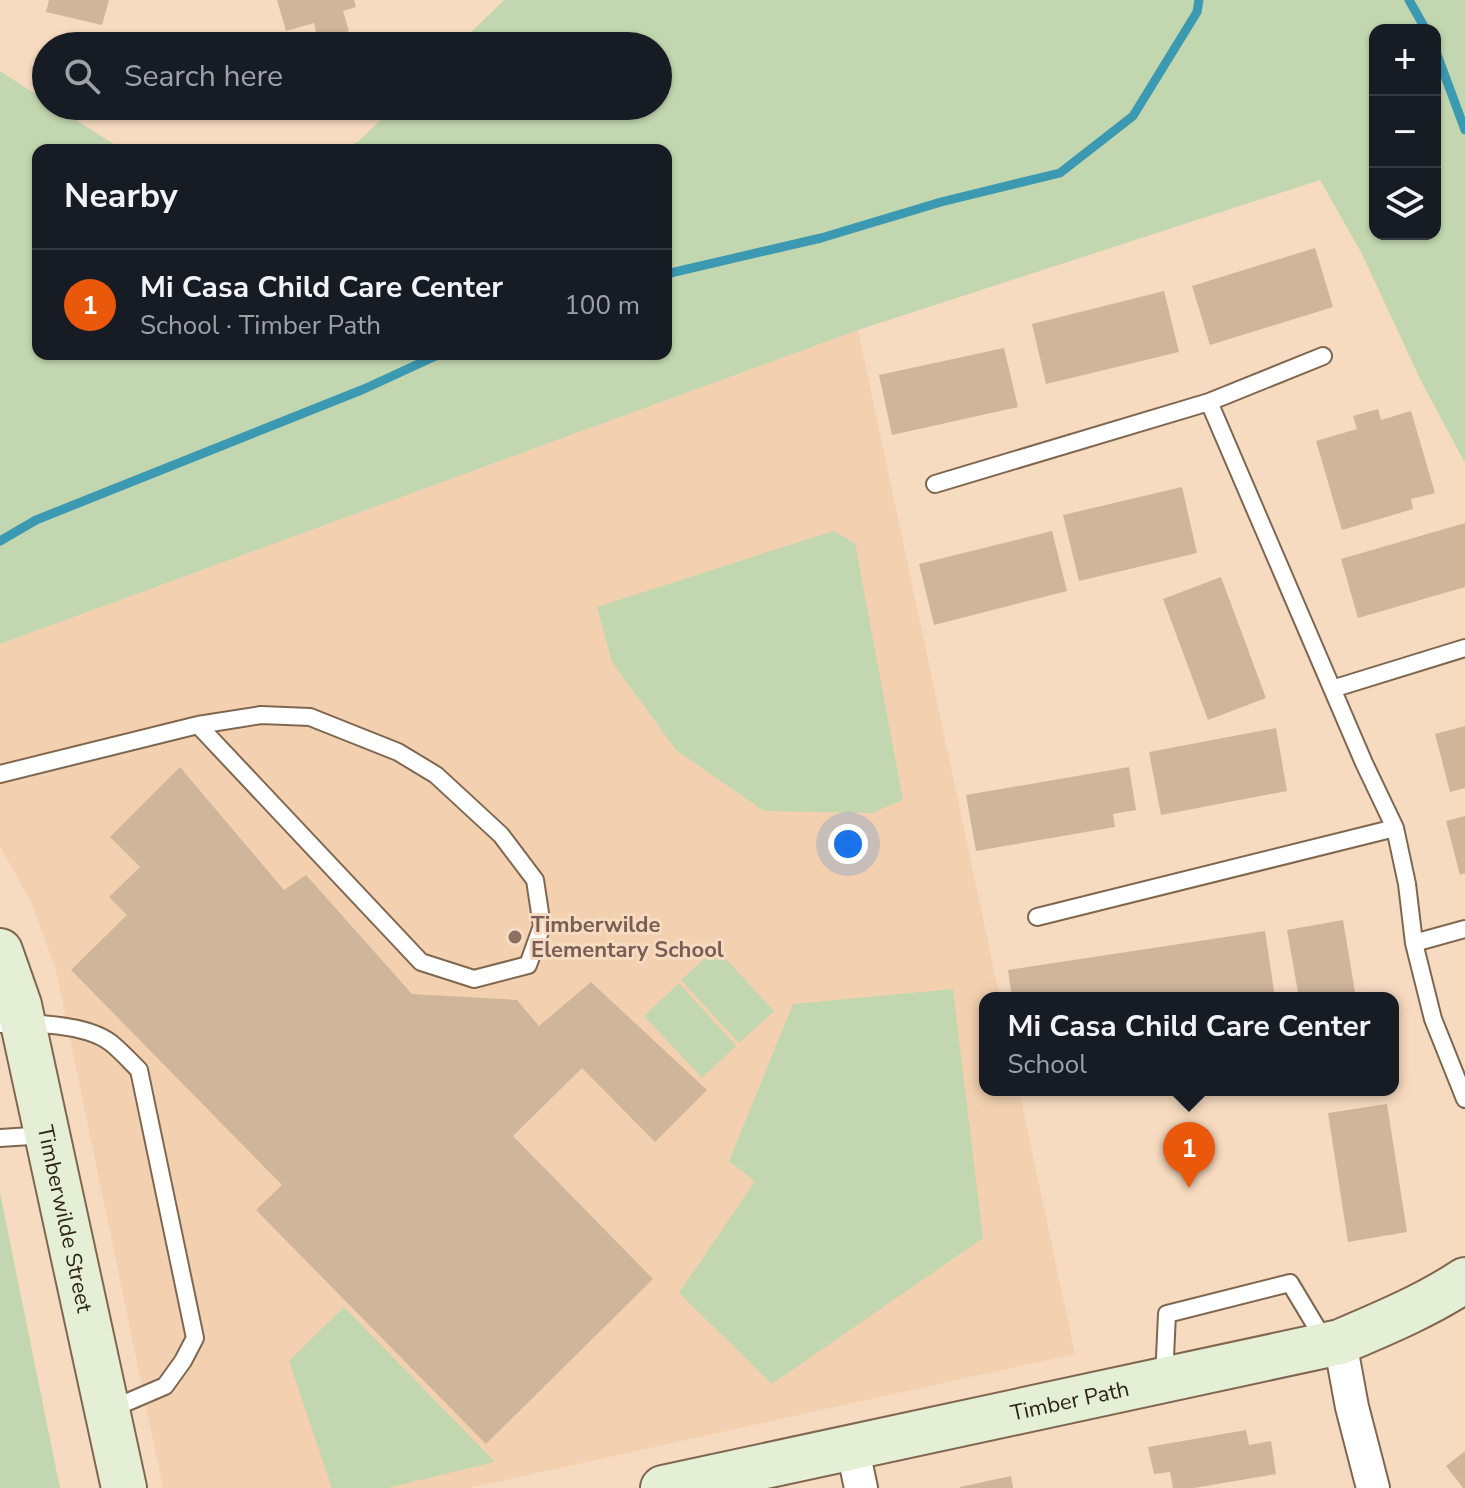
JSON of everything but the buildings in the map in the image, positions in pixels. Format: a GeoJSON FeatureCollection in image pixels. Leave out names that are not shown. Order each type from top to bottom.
{"type":"FeatureCollection","features":[{"type":"Feature","properties":{"kind":"street","name":"Timberwilde Street"},"geometry":{"type":"LineString","coordinates":[[0,951],[19,1005],[11,1023],[47,1135],[124,1488]]}},
{"type":"Feature","properties":{"kind":"street","name":"Timber Path"},"geometry":{"type":"LineString","coordinates":[[663,1488],[1333,1344],[1432,1300],[1465,1280]]}},
{"type":"Feature","properties":{"kind":"street"},"geometry":{"type":"LineString","coordinates":[[1333,1344],[1373,1488]]}},
{"type":"Feature","properties":{"kind":"street"},"geometry":{"type":"LineString","coordinates":[[852,1446],[861,1488]]}},
{"type":"Feature","properties":{"kind":"lane"},"geometry":{"type":"LineString","coordinates":[[935,484],[1209,402],[1323,356]]}},
{"type":"Feature","properties":{"kind":"lane"},"geometry":{"type":"LineString","coordinates":[[1209,402],[1364,763],[1395,828],[1407,884],[1414,943],[1433,1019],[1465,1099]]}},
{"type":"Feature","properties":{"kind":"lane"},"geometry":{"type":"LineString","coordinates":[[1332,689],[1465,648]]}},
{"type":"Feature","properties":{"kind":"lane"},"geometry":{"type":"LineString","coordinates":[[0,774],[198,725],[261,715],[310,717],[398,752],[436,775],[501,835],[535,880],[542,926],[528,965],[474,979],[421,962],[198,725]]}},
{"type":"Feature","properties":{"kind":"lane"},"geometry":{"type":"LineString","coordinates":[[1037,917],[1395,828]]}},
{"type":"Feature","properties":{"kind":"lane"},"geometry":{"type":"LineString","coordinates":[[1414,943],[1465,929]]}},
{"type":"Feature","properties":{"kind":"lane"},"geometry":{"type":"LineString","coordinates":[[11,1023],[75,1028],[109,1041],[139,1070],[195,1338],[165,1386],[108,1410]]}},
{"type":"Feature","properties":{"kind":"lane"},"geometry":{"type":"LineString","coordinates":[[0,1138],[47,1135]]}},
{"type":"Feature","properties":{"kind":"lane"},"geometry":{"type":"LineString","coordinates":[[1164,1381],[1167,1314],[1290,1283],[1333,1344]]}},
{"type":"Feature","properties":{"kind":"shaded area","name":"Timberwilde Elementary School"},"geometry":{"type":"Polygon","coordinates":[[[858,330],[999,992],[979,992],[979,1096],[1020,1096],[1075,1354],[469,1488],[163,1488],[56,971],[32,904],[0,846],[0,644],[858,330]]]}},
{"type":"Feature","properties":{"kind":"green space"},"geometry":{"type":"Polygon","coordinates":[[[504,0],[1465,0],[1465,463],[1421,381],[1361,252],[1320,180],[858,330],[0,644],[0,71],[32,92],[32,120],[76,120],[114,144],[32,144],[32,360],[672,360],[672,144],[353,144],[381,120],[672,120],[672,32],[471,32],[504,0]]]}},
{"type":"Feature","properties":{"kind":"green space"},"geometry":{"type":"Polygon","coordinates":[[[833,531],[855,543],[903,800],[872,813],[764,811],[676,750],[612,662],[597,607],[833,531]]]}},
{"type":"Feature","properties":{"kind":"green space"},"geometry":{"type":"Polygon","coordinates":[[[716,948],[774,1011],[739,1043],[681,980],[716,948]]]}},
{"type":"Feature","properties":{"kind":"green space"},"geometry":{"type":"Polygon","coordinates":[[[679,983],[736,1046],[702,1078],[644,1016],[679,983]]]}},
{"type":"Feature","properties":{"kind":"green space"},"geometry":{"type":"Polygon","coordinates":[[[953,989],[983,1238],[772,1384],[679,1293],[755,1181],[729,1161],[793,1004],[953,989]]]}},
{"type":"Feature","properties":{"kind":"green space"},"geometry":{"type":"Polygon","coordinates":[[[0,1193],[60,1488],[0,1488],[0,1193]]]}},
{"type":"Feature","properties":{"kind":"green space"},"geometry":{"type":"Polygon","coordinates":[[[344,1307],[495,1462],[387,1488],[332,1488],[289,1361],[344,1307]]]}},
{"type":"Feature","properties":{"kind":"waterway"},"geometry":{"type":"LineString","coordinates":[[672,273],[821,238],[941,202],[1060,173],[1133,116],[1197,12],[1199,0]]}},
{"type":"Feature","properties":{"kind":"waterway"},"geometry":{"type":"LineString","coordinates":[[1409,0],[1423,24]]}},
{"type":"Feature","properties":{"kind":"waterway"},"geometry":{"type":"LineString","coordinates":[[1441,65],[1465,130]]}},
{"type":"Feature","properties":{"kind":"waterway"},"geometry":{"type":"LineString","coordinates":[[0,541],[36,520],[364,389],[427,360]]}},
{"type":"Feature","properties":{"kind":"place","name":"Timberwilde Elementary School"},"geometry":{"type":"Point","coordinates":[515,937]}},
{"type":"Feature","properties":{"kind":"place","name":"Mi Casa Child Care Center"},"geometry":{"type":"Point","coordinates":[1189,1188]}}]}
